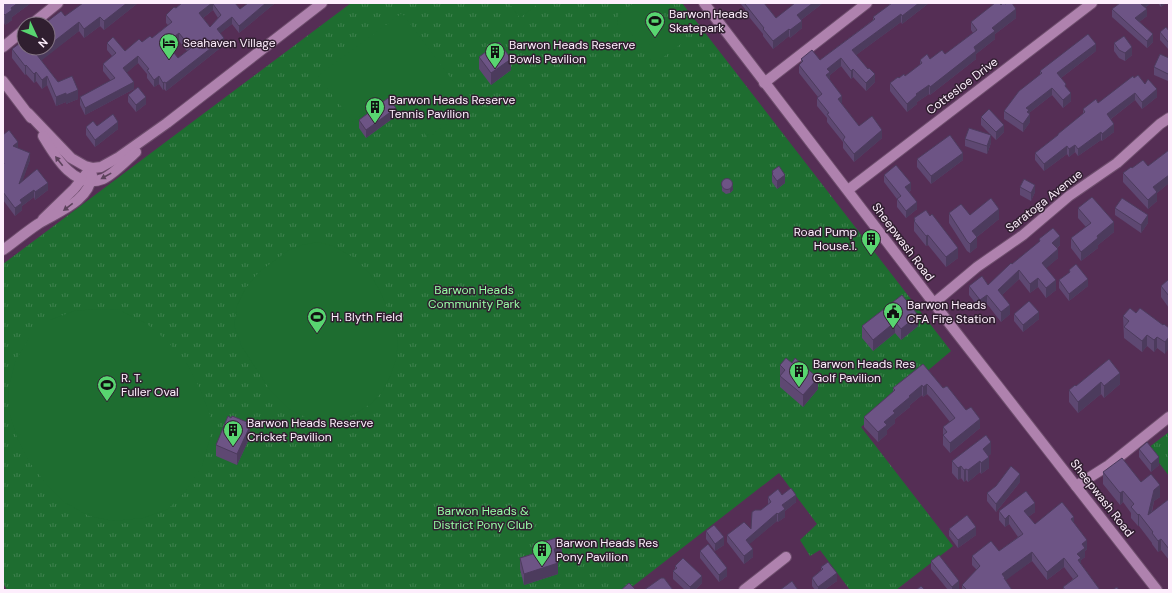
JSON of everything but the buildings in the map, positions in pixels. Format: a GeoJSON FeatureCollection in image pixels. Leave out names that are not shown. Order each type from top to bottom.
{"type":"FeatureCollection","features":[{"type":"Feature","properties":{"kind":"street"},"geometry":{"type":"LineString","coordinates":[[42,16],[58,3]]}},
{"type":"Feature","properties":{"kind":"street"},"geometry":{"type":"LineString","coordinates":[[28,113],[71,158],[85,166],[93,168],[101,167],[119,157],[167,123],[322,3]]}},
{"type":"Feature","properties":{"kind":"street","name":"Sheepwash Road"},"geometry":{"type":"LineString","coordinates":[[704,3],[764,83],[1157,590]]}},
{"type":"Feature","properties":{"kind":"street"},"geometry":{"type":"LineString","coordinates":[[764,83],[867,3]]}},
{"type":"Feature","properties":{"kind":"street","name":"Cottesloe Drive"},"geometry":{"type":"LineString","coordinates":[[848,190],[1092,3]]}},
{"type":"Feature","properties":{"kind":"street"},"geometry":{"type":"LineString","coordinates":[[3,47],[16,36]]}},
{"type":"Feature","properties":{"kind":"street"},"geometry":{"type":"LineString","coordinates":[[3,81],[28,113],[61,164],[74,175],[86,180],[103,179],[110,175],[167,123]]}},
{"type":"Feature","properties":{"kind":"street","name":"Saratoga Avenue"},"geometry":{"type":"LineString","coordinates":[[934,303],[977,267],[1023,235],[1069,196],[1117,163],[1160,124],[1169,118]]}},
{"type":"Feature","properties":{"kind":"street"},"geometry":{"type":"LineString","coordinates":[[3,250],[38,224],[56,205],[86,180],[93,168]]}},
{"type":"Feature","properties":{"kind":"street"},"geometry":{"type":"LineString","coordinates":[[1076,486],[1109,465],[1169,417]]}},
{"type":"Feature","properties":{"kind":"street"},"geometry":{"type":"LineString","coordinates":[[744,590],[786,557]]}},
{"type":"Feature","properties":{"kind":"green space","name":"Barwon Heads Community Park"},"geometry":{"type":"Polygon","coordinates":[[[351,3],[682,3],[951,351],[861,427],[953,546],[896,590],[850,590],[820,550],[810,556],[800,540],[817,524],[779,473],[628,590],[7,590],[3,583],[3,264],[351,3]]]}},
{"type":"Feature","properties":{"kind":"green space"},"geometry":{"type":"Polygon","coordinates":[[[509,3],[539,3],[520,18],[509,3]]]}},
{"type":"Feature","properties":{"kind":"green space","name":"Barwon Heads Skatepark"},"geometry":{"type":"Polygon","coordinates":[[[634,3],[656,3],[659,6],[658,13],[681,44],[654,64],[629,31],[623,31],[617,24],[618,15],[634,3]]]}},
{"type":"Feature","properties":{"kind":"green space"},"geometry":{"type":"Polygon","coordinates":[[[402,13],[471,105],[428,138],[393,92],[353,122],[318,76],[402,13]]]}},
{"type":"Feature","properties":{"kind":"green space","name":"H. Blyth Field"},"geometry":{"type":"Polygon","coordinates":[[[318,242],[333,246],[353,257],[370,274],[380,291],[395,326],[398,342],[396,359],[383,391],[372,403],[353,415],[332,421],[307,418],[289,409],[270,390],[242,347],[234,326],[237,306],[245,289],[259,272],[289,250],[302,245],[318,242]]]}},
{"type":"Feature","properties":{"kind":"green space","name":"R. T. Fuller Oval"},"geometry":{"type":"Polygon","coordinates":[[[96,309],[120,310],[147,324],[167,341],[187,364],[200,389],[210,415],[210,438],[202,466],[185,492],[168,509],[143,518],[113,521],[89,516],[64,502],[47,485],[30,463],[18,440],[10,415],[8,390],[15,362],[29,338],[50,320],[74,311],[96,309]]]}},
{"type":"Feature","properties":{"kind":"green space"},"geometry":{"type":"Polygon","coordinates":[[[1169,432],[1169,476],[1148,448],[1169,432]]]}},
{"type":"Feature","properties":{"kind":"place","name":"Barwon Heads Skatepark"},"geometry":{"type":"Point","coordinates":[655,38]}},
{"type":"Feature","properties":{"kind":"place","name":"Seahaven Village"},"geometry":{"type":"Point","coordinates":[169,60]}},
{"type":"Feature","properties":{"kind":"place","name":"Barwon Heads Reserve Bowls Pavilion"},"geometry":{"type":"Point","coordinates":[495,69]}},
{"type":"Feature","properties":{"kind":"place","name":"Barwon Heads Reserve Tennis Pavilion"},"geometry":{"type":"Point","coordinates":[375,124]}},
{"type":"Feature","properties":{"kind":"place","name":"Road Pump House.1."},"geometry":{"type":"Point","coordinates":[871,256]}},
{"type":"Feature","properties":{"kind":"place","name":"Barwon Heads CFA Fire Station"},"geometry":{"type":"Point","coordinates":[893,329]}},
{"type":"Feature","properties":{"kind":"place","name":"H. Blyth Field"},"geometry":{"type":"Point","coordinates":[317,334]}},
{"type":"Feature","properties":{"kind":"place","name":"Barwon Heads Res Golf Pavilion"},"geometry":{"type":"Point","coordinates":[799,388]}},
{"type":"Feature","properties":{"kind":"place","name":"R. T. Fuller Oval"},"geometry":{"type":"Point","coordinates":[107,402]}},
{"type":"Feature","properties":{"kind":"place","name":"Barwon Heads Reserve Cricket Pavilion"},"geometry":{"type":"Point","coordinates":[233,447]}},
{"type":"Feature","properties":{"kind":"place","name":"Barwon Heads Res Pony Pavilion"},"geometry":{"type":"Point","coordinates":[542,567]}},
{"type":"Feature","properties":{"kind":"park label","name":"Barwon Heads & District Pony Club"},"geometry":{"type":"Point","coordinates":[483,518]}}]}
